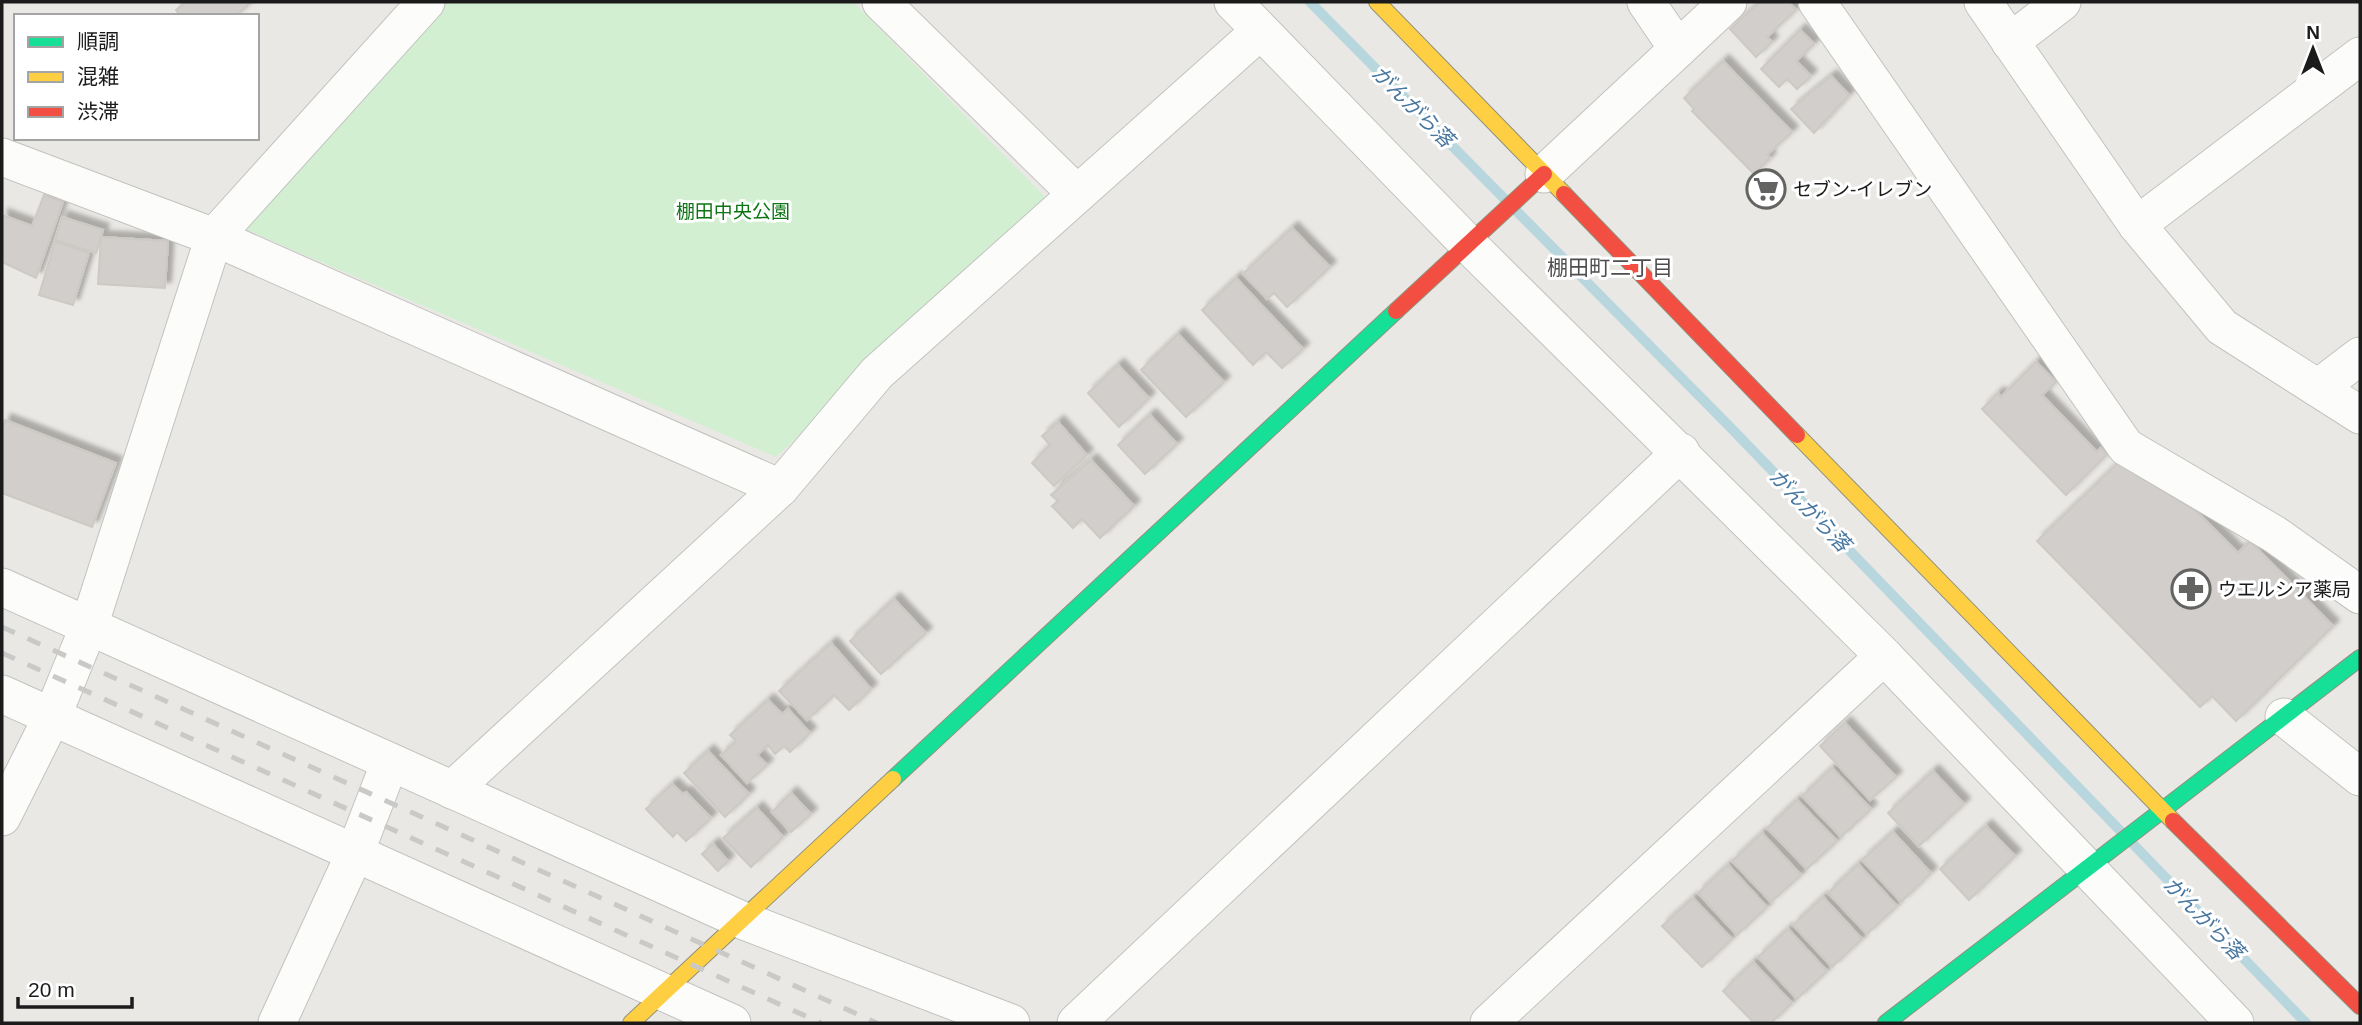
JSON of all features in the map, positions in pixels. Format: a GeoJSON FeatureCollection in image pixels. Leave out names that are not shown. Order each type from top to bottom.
{"type":"FeatureCollection","features":[{"type":"Feature","properties":{"kind":"street"},"geometry":{"type":"LineString","coordinates":[[2,817],[52,717],[89,626],[214,237],[426,2]]}},
{"type":"Feature","properties":{"kind":"street"},"geometry":{"type":"LineString","coordinates":[[881,2],[1077,194]]}},
{"type":"Feature","properties":{"kind":"street"},"geometry":{"type":"LineString","coordinates":[[1233,2],[1259,32],[1468,244],[1884,656],[2235,1023]]}},
{"type":"Feature","properties":{"kind":"street"},"geometry":{"type":"LineString","coordinates":[[1377,2],[2162,810],[2360,1006]]}},
{"type":"Feature","properties":{"kind":"street"},"geometry":{"type":"LineString","coordinates":[[1646,2],[1678,49]]}},
{"type":"Feature","properties":{"kind":"street"},"geometry":{"type":"LineString","coordinates":[[631,1023],[744,921],[1728,2]]}},
{"type":"Feature","properties":{"kind":"street"},"geometry":{"type":"LineString","coordinates":[[1818,2],[2126,447],[2274,534],[2360,596]]}},
{"type":"Feature","properties":{"kind":"street"},"geometry":{"type":"LineString","coordinates":[[1983,2],[2137,225],[2222,327],[2360,415]]}},
{"type":"Feature","properties":{"kind":"street"},"geometry":{"type":"LineString","coordinates":[[2010,42],[2062,2]]}},
{"type":"Feature","properties":{"kind":"street"},"geometry":{"type":"LineString","coordinates":[[452,790],[780,488],[877,373],[1259,32]]}},
{"type":"Feature","properties":{"kind":"street"},"geometry":{"type":"LineString","coordinates":[[2137,225],[2360,56]]}},
{"type":"Feature","properties":{"kind":"street"},"geometry":{"type":"LineString","coordinates":[[2,157],[214,237],[780,488]]}},
{"type":"Feature","properties":{"kind":"street"},"geometry":{"type":"LineString","coordinates":[[2318,388],[2360,356]]}},
{"type":"Feature","properties":{"kind":"street"},"geometry":{"type":"LineString","coordinates":[[1076,1023],[1681,452]]}},
{"type":"Feature","properties":{"kind":"street"},"geometry":{"type":"LineString","coordinates":[[2,587],[744,921],[997,1021]]}},
{"type":"Feature","properties":{"kind":"street"},"geometry":{"type":"LineString","coordinates":[[1489,1023],[1884,656]]}},
{"type":"Feature","properties":{"kind":"street"},"geometry":{"type":"LineString","coordinates":[[1886,1023],[2360,658]]}},
{"type":"Feature","properties":{"kind":"street"},"geometry":{"type":"LineString","coordinates":[[2,694],[732,1023]]}},
{"type":"Feature","properties":{"kind":"street"},"geometry":{"type":"LineString","coordinates":[[2284,717],[2360,777]]}},
{"type":"Feature","properties":{"kind":"street"},"geometry":{"type":"LineString","coordinates":[[277,1023],[355,853],[390,762]]}},
{"type":"Feature","properties":{"kind":"green space","name":"棚田中央公園"},"geometry":{"type":"Polygon","coordinates":[[[447,2],[853,2],[1051,203],[776,457],[242,228],[447,2]]]}},
{"type":"Feature","properties":{"kind":"building"},"geometry":{"type":"Polygon","coordinates":[[[185,2],[251,2],[238,14],[179,14],[176,10],[185,2]]]}},
{"type":"Feature","properties":{"kind":"building"},"geometry":{"type":"Polygon","coordinates":[[[1760,2],[1789,2],[1796,10],[1767,37],[1772,42],[1756,57],[1730,29],[1760,2]]]}},
{"type":"Feature","properties":{"kind":"building"},"geometry":{"type":"Polygon","coordinates":[[[1800,30],[1814,44],[1796,61],[1811,76],[1797,89],[1787,79],[1779,87],[1761,69],[1800,30]]]}},
{"type":"Feature","properties":{"kind":"building"},"geometry":{"type":"Polygon","coordinates":[[[1723,61],[1792,132],[1767,155],[1770,158],[1754,174],[1692,111],[1694,109],[1684,98],[1723,61]]]}},
{"type":"Feature","properties":{"kind":"building"},"geometry":{"type":"Polygon","coordinates":[[[1831,76],[1849,95],[1814,133],[1791,109],[1831,76]]]}},
{"type":"Feature","properties":{"kind":"building"},"geometry":{"type":"Polygon","coordinates":[[[44,195],[63,202],[36,278],[2,262],[2,215],[32,226],[44,195]]]}},
{"type":"Feature","properties":{"kind":"building"},"geometry":{"type":"Polygon","coordinates":[[[62,217],[103,230],[96,253],[55,240],[62,217]]]}},
{"type":"Feature","properties":{"kind":"building"},"geometry":{"type":"Polygon","coordinates":[[[1292,228],[1330,267],[1287,307],[1274,293],[1267,299],[1243,274],[1292,228]]]}},
{"type":"Feature","properties":{"kind":"building"},"geometry":{"type":"Polygon","coordinates":[[[101,237],[168,241],[165,288],[98,284],[101,237]]]}},
{"type":"Feature","properties":{"kind":"building"},"geometry":{"type":"Polygon","coordinates":[[[55,242],[89,253],[73,305],[39,295],[55,242]]]}},
{"type":"Feature","properties":{"kind":"building"},"geometry":{"type":"Polygon","coordinates":[[[1236,278],[1303,349],[1282,368],[1266,352],[1253,365],[1202,310],[1236,278]]]}},
{"type":"Feature","properties":{"kind":"building"},"geometry":{"type":"Polygon","coordinates":[[[1178,334],[1224,382],[1186,417],[1141,370],[1178,334]]]}},
{"type":"Feature","properties":{"kind":"building"},"geometry":{"type":"Polygon","coordinates":[[[2036,362],[2056,382],[2042,395],[2097,452],[2101,448],[2107,454],[2066,495],[1982,409],[1998,393],[2001,397],[2036,362]]]}},
{"type":"Feature","properties":{"kind":"building"},"geometry":{"type":"Polygon","coordinates":[[[1118,365],[1149,398],[1119,427],[1088,393],[1118,365]]]}},
{"type":"Feature","properties":{"kind":"building"},"geometry":{"type":"Polygon","coordinates":[[[1150,415],[1177,444],[1145,474],[1118,445],[1150,415]]]}},
{"type":"Feature","properties":{"kind":"building"},"geometry":{"type":"Polygon","coordinates":[[[5,420],[116,463],[92,527],[2,493],[2,430],[5,420]]]}},
{"type":"Feature","properties":{"kind":"building"},"geometry":{"type":"Polygon","coordinates":[[[1058,422],[1087,455],[1054,486],[1032,463],[1050,445],[1042,436],[1058,422]]]}},
{"type":"Feature","properties":{"kind":"building"},"geometry":{"type":"Polygon","coordinates":[[[1091,460],[1134,506],[1100,538],[1082,519],[1073,528],[1052,506],[1058,501],[1051,495],[1091,460]]]}},
{"type":"Feature","properties":{"kind":"building","name":"ウエルシア薬局"},"geometry":{"type":"Polygon","coordinates":[[[2118,463],[2196,511],[2238,553],[2250,541],[2333,626],[2236,721],[2212,696],[2200,707],[2037,541],[2118,463]]]}},
{"type":"Feature","properties":{"kind":"building"},"geometry":{"type":"Polygon","coordinates":[[[894,599],[926,633],[881,674],[850,641],[894,599]]]}},
{"type":"Feature","properties":{"kind":"building"},"geometry":{"type":"Polygon","coordinates":[[[831,643],[871,689],[849,710],[834,695],[807,720],[779,691],[831,643]]]}},
{"type":"Feature","properties":{"kind":"building"},"geometry":{"type":"Polygon","coordinates":[[[768,700],[782,714],[788,709],[810,733],[790,752],[784,746],[775,754],[768,745],[757,755],[767,765],[747,783],[721,755],[736,741],[730,735],[768,700]]]}},
{"type":"Feature","properties":{"kind":"building"},"geometry":{"type":"Polygon","coordinates":[[[1845,723],[1896,777],[1870,800],[1820,746],[1845,723]]]}},
{"type":"Feature","properties":{"kind":"building"},"geometry":{"type":"Polygon","coordinates":[[[708,751],[749,794],[725,817],[684,773],[708,751]]]}},
{"type":"Feature","properties":{"kind":"building"},"geometry":{"type":"Polygon","coordinates":[[[1832,768],[1871,809],[1841,837],[1802,796],[1832,768]]]}},
{"type":"Feature","properties":{"kind":"building"},"geometry":{"type":"Polygon","coordinates":[[[1933,771],[1964,804],[1919,846],[1888,813],[1933,771]]]}},
{"type":"Feature","properties":{"kind":"building"},"geometry":{"type":"Polygon","coordinates":[[[672,784],[683,794],[686,792],[711,818],[686,841],[677,832],[673,837],[646,809],[672,784]]]}},
{"type":"Feature","properties":{"kind":"building"},"geometry":{"type":"Polygon","coordinates":[[[791,793],[811,814],[791,832],[772,812],[791,793]]]}},
{"type":"Feature","properties":{"kind":"building"},"geometry":{"type":"Polygon","coordinates":[[[1797,800],[1837,841],[1807,869],[1767,828],[1797,800]]]}},
{"type":"Feature","properties":{"kind":"building"},"geometry":{"type":"Polygon","coordinates":[[[757,808],[783,837],[751,867],[723,838],[757,808]]]}},
{"type":"Feature","properties":{"kind":"building"},"geometry":{"type":"Polygon","coordinates":[[[1986,826],[2015,856],[1969,900],[1940,869],[1986,826]]]}},
{"type":"Feature","properties":{"kind":"building"},"geometry":{"type":"Polygon","coordinates":[[[1893,832],[1931,873],[1901,902],[1862,860],[1893,832]]]}},
{"type":"Feature","properties":{"kind":"building"},"geometry":{"type":"Polygon","coordinates":[[[1762,833],[1801,875],[1771,902],[1732,861],[1762,833]]]}},
{"type":"Feature","properties":{"kind":"building"},"geometry":{"type":"Polygon","coordinates":[[[713,844],[728,861],[718,871],[702,854],[713,844]]]}},
{"type":"Feature","properties":{"kind":"building"},"geometry":{"type":"Polygon","coordinates":[[[1858,864],[1897,906],[1867,934],[1828,893],[1858,864]]]}},
{"type":"Feature","properties":{"kind":"building"},"geometry":{"type":"Polygon","coordinates":[[[1728,865],[1767,907],[1737,935],[1698,893],[1728,865]]]}},
{"type":"Feature","properties":{"kind":"building"},"geometry":{"type":"Polygon","coordinates":[[[1823,897],[1862,939],[1832,967],[1793,925],[1823,897]]]}},
{"type":"Feature","properties":{"kind":"building"},"geometry":{"type":"Polygon","coordinates":[[[1693,898],[1732,939],[1702,967],[1662,926],[1693,898]]]}},
{"type":"Feature","properties":{"kind":"building"},"geometry":{"type":"Polygon","coordinates":[[[1788,929],[1827,971],[1797,999],[1758,957],[1788,929]]]}},
{"type":"Feature","properties":{"kind":"building"},"geometry":{"type":"Polygon","coordinates":[[[1753,962],[1792,1003],[1771,1023],[1754,1023],[1723,991],[1753,962]]]}},
{"type":"Feature","properties":{"kind":"waterway","name":"がんがら落"},"geometry":{"type":"LineString","coordinates":[[1310,2],[1731,428],[2306,1023]]}},
{"type":"Feature","properties":{"kind":"railway"},"geometry":{"type":"LineString","coordinates":[[2,627],[877,1023]]}},
{"type":"Feature","properties":{"kind":"railway"},"geometry":{"type":"LineString","coordinates":[[2,653],[821,1023]]}},
{"type":"Feature","properties":{"kind":"traffic: fast"},"geometry":{"type":"LineString","coordinates":[[893,779],[1396,311]]}},
{"type":"Feature","properties":{"kind":"traffic: fast"},"geometry":{"type":"LineString","coordinates":[[1886,1023],[2360,658]]}},
{"type":"Feature","properties":{"kind":"traffic: slow"},"geometry":{"type":"LineString","coordinates":[[1377,2],[1564,194]]}},
{"type":"Feature","properties":{"kind":"traffic: slow"},"geometry":{"type":"LineString","coordinates":[[1797,435],[2173,821]]}},
{"type":"Feature","properties":{"kind":"traffic: slow"},"geometry":{"type":"LineString","coordinates":[[631,1023],[893,779]]}},
{"type":"Feature","properties":{"kind":"traffic: jam"},"geometry":{"type":"LineString","coordinates":[[1396,311],[1544,174]]}},
{"type":"Feature","properties":{"kind":"traffic: jam"},"geometry":{"type":"LineString","coordinates":[[1564,194],[1797,435]]}},
{"type":"Feature","properties":{"kind":"traffic: jam"},"geometry":{"type":"LineString","coordinates":[[2173,821],[2360,1006]]}},
{"type":"Feature","properties":{"kind":"place","name":"セブン-イレブン"},"geometry":{"type":"Point","coordinates":[1766,189]}},
{"type":"Feature","properties":{"kind":"place","name":"ウエルシア薬局"},"geometry":{"type":"Point","coordinates":[2191,589]}},
{"type":"Feature","properties":{"kind":"district","name":"棚田町二丁目"},"geometry":{"type":"Point","coordinates":[1610,267]}}]}
